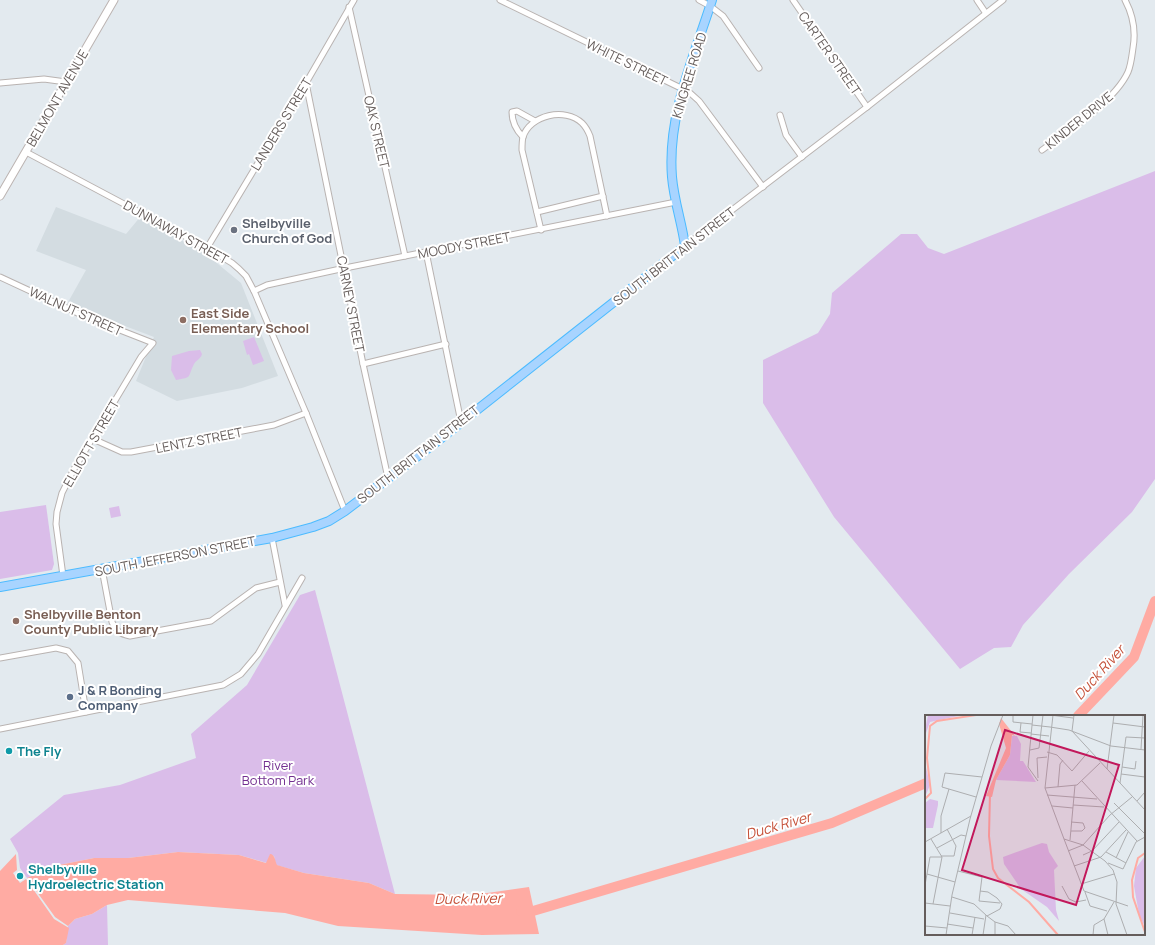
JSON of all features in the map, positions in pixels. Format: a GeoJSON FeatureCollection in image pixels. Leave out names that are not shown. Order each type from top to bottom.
{"type":"FeatureCollection","features":[{"type":"Feature","properties":{"kind":"main road","name":"BELMONT AVENUE"},"geometry":{"type":"LineString","coordinates":[[0,196],[114,0]]}},
{"type":"Feature","properties":{"kind":"main road","name":"KINGREE ROAD"},"geometry":{"type":"LineString","coordinates":[[685,246],[676,202],[672,171],[676,113],[711,3]]}},
{"type":"Feature","properties":{"kind":"main road","name":"SOUTH BRITTAIN STREET"},"geometry":{"type":"LineString","coordinates":[[345,511],[685,246]]}},
{"type":"Feature","properties":{"kind":"main road","name":"SOUTH JEFFERSON STREET"},"geometry":{"type":"LineString","coordinates":[[0,587],[272,538],[313,527],[329,521],[345,511]]}},
{"type":"Feature","properties":{"kind":"street","name":"LANDERS STREET"},"geometry":{"type":"LineString","coordinates":[[207,248],[354,0]]}},
{"type":"Feature","properties":{"kind":"street","name":"WHITE STREET"},"geometry":{"type":"LineString","coordinates":[[500,0],[689,92],[699,101],[763,187]]}},
{"type":"Feature","properties":{"kind":"street"},"geometry":{"type":"LineString","coordinates":[[699,0],[711,3],[723,16],[759,68]]}},
{"type":"Feature","properties":{"kind":"street","name":"CARTER STREET"},"geometry":{"type":"LineString","coordinates":[[793,0],[867,107]]}},
{"type":"Feature","properties":{"kind":"street"},"geometry":{"type":"LineString","coordinates":[[977,0],[985,12]]}},
{"type":"Feature","properties":{"kind":"street","name":"SOUTH BRITTAIN STREET"},"geometry":{"type":"LineString","coordinates":[[685,246],[867,107],[985,12],[1003,0]]}},
{"type":"Feature","properties":{"kind":"street","name":"KINDER DRIVE"},"geometry":{"type":"LineString","coordinates":[[1042,150],[1089,116],[1115,92],[1128,72],[1135,38],[1134,24],[1130,9],[1125,0]]}},
{"type":"Feature","properties":{"kind":"street","name":"OAK STREET"},"geometry":{"type":"LineString","coordinates":[[349,7],[405,256]]}},
{"type":"Feature","properties":{"kind":"street"},"geometry":{"type":"LineString","coordinates":[[0,83],[44,79],[66,82]]}},
{"type":"Feature","properties":{"kind":"street","name":"CARNEY STREET"},"geometry":{"type":"LineString","coordinates":[[306,83],[345,268],[363,364],[388,478]]}},
{"type":"Feature","properties":{"kind":"street"},"geometry":{"type":"LineString","coordinates":[[523,136],[515,127],[512,112],[517,111],[535,121]]}},
{"type":"Feature","properties":{"kind":"street"},"geometry":{"type":"LineString","coordinates":[[541,230],[522,150],[523,136],[535,121],[551,115],[567,115],[581,122],[590,136],[607,216]]}},
{"type":"Feature","properties":{"kind":"street"},"geometry":{"type":"LineString","coordinates":[[780,115],[786,135],[802,156]]}},
{"type":"Feature","properties":{"kind":"street","name":"DUNNAWAY STREET"},"geometry":{"type":"LineString","coordinates":[[26,152],[207,248],[232,263],[246,276],[254,291],[306,413],[345,511]]}},
{"type":"Feature","properties":{"kind":"street"},"geometry":{"type":"LineString","coordinates":[[536,212],[603,196]]}},
{"type":"Feature","properties":{"kind":"street","name":"MOODY STREET"},"geometry":{"type":"LineString","coordinates":[[254,291],[267,285],[345,268],[676,202]]}},
{"type":"Feature","properties":{"kind":"street"},"geometry":{"type":"LineString","coordinates":[[426,252],[461,422]]}},
{"type":"Feature","properties":{"kind":"street","name":"WALNUT STREET"},"geometry":{"type":"LineString","coordinates":[[0,277],[84,316],[153,343]]}},
{"type":"Feature","properties":{"kind":"street","name":"ELLIOTT STREET"},"geometry":{"type":"LineString","coordinates":[[63,576],[56,524],[57,512],[62,493],[74,469],[141,357],[153,343]]}},
{"type":"Feature","properties":{"kind":"street"},"geometry":{"type":"LineString","coordinates":[[363,364],[446,344]]}},
{"type":"Feature","properties":{"kind":"street","name":"LENTZ STREET"},"geometry":{"type":"LineString","coordinates":[[93,438],[122,452],[131,452],[274,426],[306,413]]}},
{"type":"Feature","properties":{"kind":"street"},"geometry":{"type":"LineString","coordinates":[[272,538],[285,605]]}},
{"type":"Feature","properties":{"kind":"street"},"geometry":{"type":"LineString","coordinates":[[102,569],[112,622],[121,634],[130,636],[211,621],[256,588],[280,582]]}},
{"type":"Feature","properties":{"kind":"street"},"geometry":{"type":"LineString","coordinates":[[0,729],[223,685],[241,674],[258,654],[302,578]]}},
{"type":"Feature","properties":{"kind":"street"},"geometry":{"type":"LineString","coordinates":[[0,658],[56,648],[68,651],[78,663],[86,712]]}},
{"type":"Feature","properties":{"kind":"shaded area","name":"East Side Elementary School"},"geometry":{"type":"Polygon","coordinates":[[[56,207],[126,234],[141,216],[207,255],[241,283],[278,376],[242,388],[177,401],[136,381],[154,337],[67,304],[86,270],[36,251],[56,207]]]}},
{"type":"Feature","properties":{"kind":"green space"},"geometry":{"type":"Polygon","coordinates":[[[1155,171],[1155,479],[1132,512],[1069,574],[1023,625],[1011,647],[994,648],[960,669],[834,517],[763,403],[763,360],[818,333],[830,314],[832,293],[901,234],[917,234],[928,248],[944,254],[1155,171]]]}},
{"type":"Feature","properties":{"kind":"green space"},"geometry":{"type":"Polygon","coordinates":[[[254,337],[264,361],[253,365],[249,354],[247,355],[243,341],[254,337]]]}},
{"type":"Feature","properties":{"kind":"green space"},"geometry":{"type":"Polygon","coordinates":[[[200,350],[202,354],[194,364],[189,376],[176,380],[171,370],[172,356],[189,351],[200,350]]]}},
{"type":"Feature","properties":{"kind":"green space"},"geometry":{"type":"Polygon","coordinates":[[[46,505],[54,564],[52,570],[0,579],[0,512],[46,505]]]}},
{"type":"Feature","properties":{"kind":"green space"},"geometry":{"type":"Polygon","coordinates":[[[119,506],[121,516],[111,518],[109,508],[119,506]]]}},
{"type":"Feature","properties":{"kind":"green space","name":"River Bottom Park"},"geometry":{"type":"Polygon","coordinates":[[[315,590],[395,894],[369,883],[304,873],[276,865],[274,856],[270,855],[267,863],[239,855],[178,852],[128,858],[94,858],[54,866],[27,878],[20,868],[18,853],[10,839],[64,795],[120,785],[196,758],[191,734],[247,685],[300,595],[315,590]]]}},
{"type":"Feature","properties":{"kind":"green space"},"geometry":{"type":"Polygon","coordinates":[[[107,905],[108,945],[63,945],[66,943],[68,926],[75,919],[92,914],[107,905]]]}},
{"type":"Feature","properties":{"kind":"water"},"geometry":{"type":"Polygon","coordinates":[[[178,852],[239,855],[266,863],[270,854],[272,854],[277,865],[304,873],[369,883],[395,894],[473,895],[529,887],[539,934],[482,935],[338,926],[285,913],[128,900],[107,905],[92,914],[75,919],[68,926],[55,917],[27,878],[54,866],[94,858],[128,858],[178,852]]]}},
{"type":"Feature","properties":{"kind":"water"},"geometry":{"type":"Polygon","coordinates":[[[16,854],[17,870],[13,873],[20,883],[26,879],[54,919],[69,928],[66,943],[63,945],[0,945],[0,871],[16,854]]]}},
{"type":"Feature","properties":{"kind":"waterway","name":"Duck River"},"geometry":{"type":"LineString","coordinates":[[1079,715],[1134,657],[1155,601]]}},
{"type":"Feature","properties":{"kind":"waterway","name":"Duck River"},"geometry":{"type":"LineString","coordinates":[[521,911],[533,911],[832,823],[925,783]]}},
{"type":"Feature","properties":{"kind":"place","name":"Shelbyville Church of God"},"geometry":{"type":"Point","coordinates":[234,230]}},
{"type":"Feature","properties":{"kind":"place","name":"East Side Elementary School"},"geometry":{"type":"Point","coordinates":[183,320]}},
{"type":"Feature","properties":{"kind":"place","name":"Shelbyville Benton County Public Library"},"geometry":{"type":"Point","coordinates":[16,621]}},
{"type":"Feature","properties":{"kind":"place","name":"J & R Bonding Company"},"geometry":{"type":"Point","coordinates":[70,697]}},
{"type":"Feature","properties":{"kind":"place","name":"The Fly"},"geometry":{"type":"Point","coordinates":[9,751]}},
{"type":"Feature","properties":{"kind":"place","name":"Shelbyville Hydroelectric Station"},"geometry":{"type":"Point","coordinates":[20,876]}}]}
